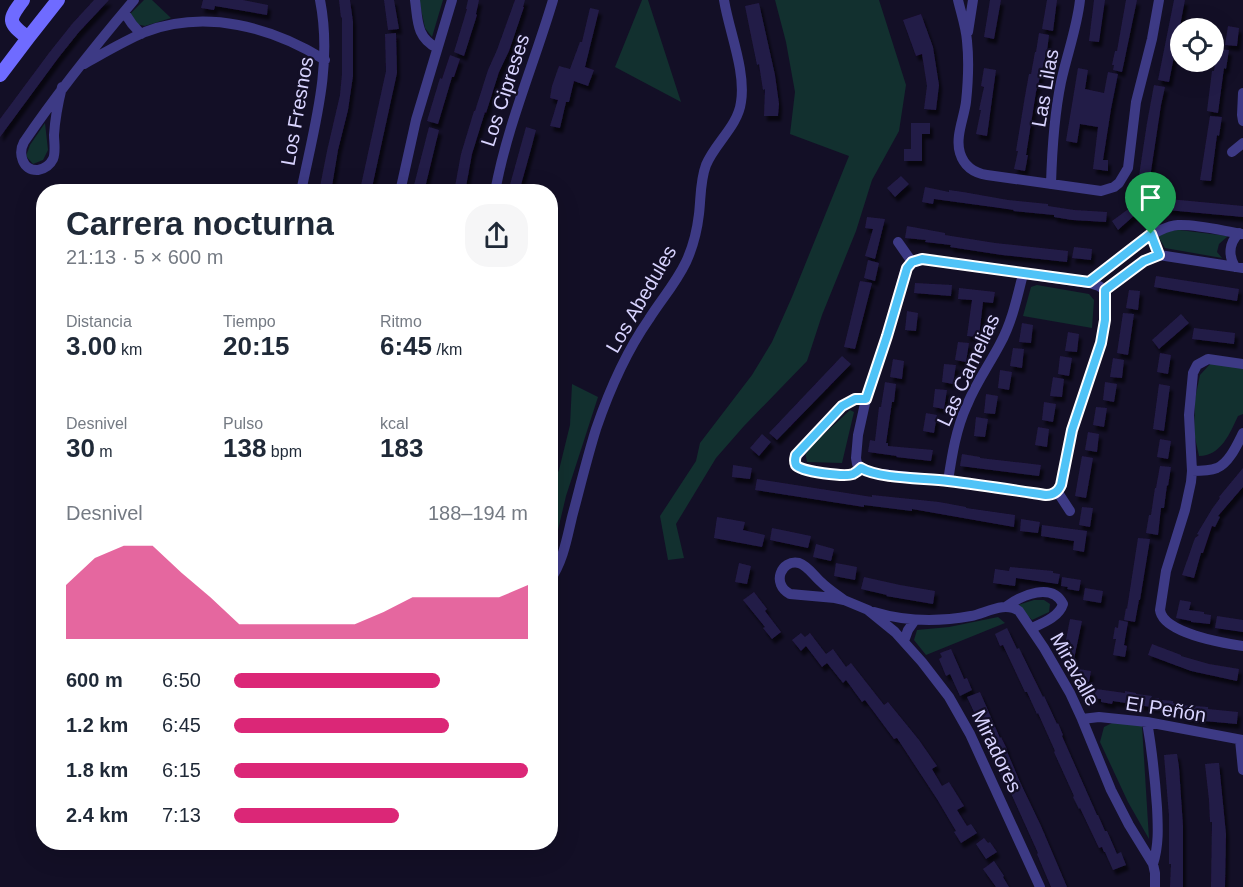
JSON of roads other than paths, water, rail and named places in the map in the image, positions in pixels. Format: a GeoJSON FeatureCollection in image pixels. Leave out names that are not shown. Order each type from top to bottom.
{"type":"FeatureCollection","features":[{"type":"Feature","properties":{"kind":"street"},"geometry":{"type":"LineString","coordinates":[[23,0],[11,19],[15,28],[28,38]]}},
{"type":"Feature","properties":{"kind":"street"},"geometry":{"type":"LineString","coordinates":[[0,75],[58,0]]}},
{"type":"Feature","properties":{"kind":"street"},"geometry":{"type":"LineString","coordinates":[[62,87],[56,119],[53,158],[39,170],[31,168],[21,157],[21,147],[62,87],[134,0]]}},
{"type":"Feature","properties":{"kind":"street","name":"Los Fresnos"},"geometry":{"type":"LineString","coordinates":[[303,184],[322,91],[325,60],[320,0]]}},
{"type":"Feature","properties":{"kind":"street"},"geometry":{"type":"LineString","coordinates":[[415,0],[420,32],[437,48]]}},
{"type":"Feature","properties":{"kind":"street"},"geometry":{"type":"LineString","coordinates":[[402,184],[416,120],[452,0]]}},
{"type":"Feature","properties":{"kind":"street","name":"Los Cipreses"},"geometry":{"type":"LineString","coordinates":[[497,184],[515,113],[553,0]]}},
{"type":"Feature","properties":{"kind":"street","name":"Los Abedules"},"geometry":{"type":"LineString","coordinates":[[558,565],[590,449],[605,405],[624,361],[686,261],[698,223],[700,189],[705,169],[739,111],[742,92],[740,70],[724,0]]}},
{"type":"Feature","properties":{"kind":"street"},"geometry":{"type":"LineString","coordinates":[[958,0],[967,41]]}},
{"type":"Feature","properties":{"kind":"street"},"geometry":{"type":"LineString","coordinates":[[973,0],[967,41],[966,102],[958,141],[958,147],[967,166],[980,174],[1101,190],[1119,183],[1128,168],[1136,102],[1159,0]]}},
{"type":"Feature","properties":{"kind":"street","name":"Las Lilas"},"geometry":{"type":"LineString","coordinates":[[1051,184],[1054,128],[1080,0]]}},
{"type":"Feature","properties":{"kind":"street"},"geometry":{"type":"LineString","coordinates":[[124,12],[141,34]]}},
{"type":"Feature","properties":{"kind":"street"},"geometry":{"type":"LineString","coordinates":[[77,68],[141,34],[161,27],[207,22],[238,24],[280,36],[325,60]]}},
{"type":"Feature","properties":{"kind":"street"},"geometry":{"type":"LineString","coordinates":[[1243,93],[1243,121]]}},
{"type":"Feature","properties":{"kind":"street"},"geometry":{"type":"LineString","coordinates":[[1232,152],[1243,143]]}},
{"type":"Feature","properties":{"kind":"street"},"geometry":{"type":"LineString","coordinates":[[1089,282],[1151,234],[1166,227],[1180,225],[1241,233]]}},
{"type":"Feature","properties":{"kind":"street"},"geometry":{"type":"LineString","coordinates":[[1239,268],[1232,262],[1230,249],[1235,237],[1241,233]]}},
{"type":"Feature","properties":{"kind":"street"},"geometry":{"type":"LineString","coordinates":[[1151,234],[1159,255]]}},
{"type":"Feature","properties":{"kind":"street"},"geometry":{"type":"LineString","coordinates":[[898,242],[912,262]]}},
{"type":"Feature","properties":{"kind":"street"},"geometry":{"type":"LineString","coordinates":[[1105,290],[1144,261],[1159,255],[1239,268]]}},
{"type":"Feature","properties":{"kind":"street"},"geometry":{"type":"LineString","coordinates":[[922,259],[1089,282],[1105,290],[1105,320],[1101,343],[1076,417],[1061,485],[1057,491],[1046,495],[882,474],[866,471],[857,464],[855,458],[858,435],[866,399],[905,272],[912,262],[922,259]]}},
{"type":"Feature","properties":{"kind":"street","name":"Las Camelias"},"geometry":{"type":"LineString","coordinates":[[948,481],[952,452],[960,422],[975,387],[1007,329],[1018,298],[1023,274]]}},
{"type":"Feature","properties":{"kind":"street"},"geometry":{"type":"LineString","coordinates":[[1243,364],[1212,359],[1200,362],[1193,373],[1189,415],[1192,471],[1185,510],[1166,571],[1160,607],[1161,617],[1175,628],[1218,642],[1243,646]]}},
{"type":"Feature","properties":{"kind":"street"},"geometry":{"type":"LineString","coordinates":[[861,468],[854,474],[846,475],[804,470],[795,461],[796,455],[842,406],[855,399],[866,399]]}},
{"type":"Feature","properties":{"kind":"street"},"geometry":{"type":"LineString","coordinates":[[1192,471],[1215,469],[1222,465],[1243,434]]}},
{"type":"Feature","properties":{"kind":"street"},"geometry":{"type":"LineString","coordinates":[[1057,491],[1070,511]]}},
{"type":"Feature","properties":{"kind":"street","name":"Miradores"},"geometry":{"type":"LineString","coordinates":[[844,600],[801,564],[795,563],[787,566],[780,575],[781,586],[790,594],[816,595],[844,600],[868,610],[885,623],[935,677],[970,734],[1040,887]]}},
{"type":"Feature","properties":{"kind":"street"},"geometry":{"type":"LineString","coordinates":[[868,610],[893,617],[939,620],[1007,606],[1021,597],[1034,593],[1048,593],[1060,598],[1063,604],[1059,612],[1032,628]]}},
{"type":"Feature","properties":{"kind":"street","name":"Miravalle"},"geometry":{"type":"LineString","coordinates":[[1007,606],[1019,611],[1056,668],[1082,719],[1120,808],[1153,864],[1155,887]]}},
{"type":"Feature","properties":{"kind":"street"},"geometry":{"type":"LineString","coordinates":[[904,642],[915,620]]}},
{"type":"Feature","properties":{"kind":"street","name":"El Peñón"},"geometry":{"type":"LineString","coordinates":[[1082,719],[1099,717],[1147,722],[1242,740]]}},
{"type":"Feature","properties":{"kind":"street"},"geometry":{"type":"LineString","coordinates":[[1147,722],[1158,826],[1157,850],[1153,864]]}},
{"type":"Feature","properties":{"kind":"street"},"geometry":{"type":"LineString","coordinates":[[1242,740],[1243,770]]}}]}
